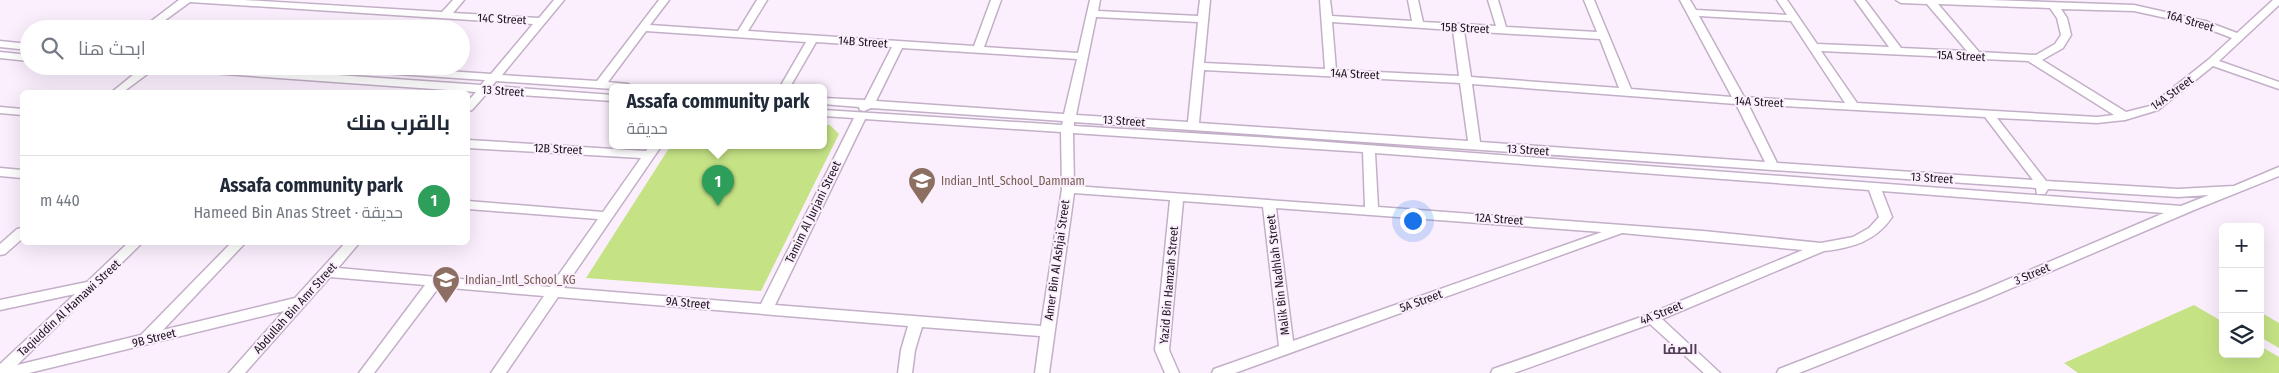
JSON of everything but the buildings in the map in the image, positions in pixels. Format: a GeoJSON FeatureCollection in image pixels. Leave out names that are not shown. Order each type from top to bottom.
{"type":"FeatureCollection","features":[{"type":"Feature","properties":{"kind":"street"},"geometry":{"type":"LineString","coordinates":[[158,20],[186,0]]}},
{"type":"Feature","properties":{"kind":"street","name":"14C Street"},"geometry":{"type":"LineString","coordinates":[[194,0],[304,3],[444,16],[541,21]]}},
{"type":"Feature","properties":{"kind":"street"},"geometry":{"type":"LineString","coordinates":[[444,16],[459,0]]}},
{"type":"Feature","properties":{"kind":"street"},"geometry":{"type":"LineString","coordinates":[[470,105],[559,0]]}},
{"type":"Feature","properties":{"kind":"street"},"geometry":{"type":"LineString","coordinates":[[600,85],[664,0]]}},
{"type":"Feature","properties":{"kind":"street"},"geometry":{"type":"LineString","coordinates":[[740,34],[762,0]]}},
{"type":"Feature","properties":{"kind":"street"},"geometry":{"type":"LineString","coordinates":[[978,49],[996,0]]}},
{"type":"Feature","properties":{"kind":"street","name":"Amer Bin Al Ashjai Street"},"geometry":{"type":"LineString","coordinates":[[1042,373],[1068,189],[1068,123],[1095,0]]}},
{"type":"Feature","properties":{"kind":"street"},"geometry":{"type":"LineString","coordinates":[[1193,126],[1205,0]]}},
{"type":"Feature","properties":{"kind":"street"},"geometry":{"type":"LineString","coordinates":[[1325,0],[1331,73]]}},
{"type":"Feature","properties":{"kind":"street"},"geometry":{"type":"LineString","coordinates":[[1413,0],[1418,25]]}},
{"type":"Feature","properties":{"kind":"street"},"geometry":{"type":"LineString","coordinates":[[1493,0],[1502,30]]}},
{"type":"Feature","properties":{"kind":"street"},"geometry":{"type":"LineString","coordinates":[[1589,0],[1627,93]]}},
{"type":"Feature","properties":{"kind":"street"},"geometry":{"type":"LineString","coordinates":[[1685,0],[1740,100],[1773,166]]}},
{"type":"Feature","properties":{"kind":"street"},"geometry":{"type":"LineString","coordinates":[[1782,0],[1854,107]]}},
{"type":"Feature","properties":{"kind":"street"},"geometry":{"type":"LineString","coordinates":[[1860,0],[1898,52]]}},
{"type":"Feature","properties":{"kind":"street","name":"16A Street"},"geometry":{"type":"LineString","coordinates":[[1901,0],[2134,8],[2201,23],[2239,37]]}},
{"type":"Feature","properties":{"kind":"street","name":"14A Street"},"geometry":{"type":"LineString","coordinates":[[1198,66],[1466,80],[1627,93],[2089,120],[2124,117],[2154,108],[2212,62],[2278,0]]}},
{"type":"Feature","properties":{"kind":"street"},"geometry":{"type":"LineString","coordinates":[[1930,1],[1978,57]]}},
{"type":"Feature","properties":{"kind":"street","name":"15A Street"},"geometry":{"type":"LineString","coordinates":[[1814,47],[1978,57],[2038,58],[2059,46],[2066,35],[2062,18],[2052,5]]}},
{"type":"Feature","properties":{"kind":"street"},"geometry":{"type":"LineString","coordinates":[[1692,13],[1794,18]]}},
{"type":"Feature","properties":{"kind":"street"},"geometry":{"type":"LineString","coordinates":[[1092,14],[1203,19]]}},
{"type":"Feature","properties":{"kind":"street","name":"15B Street"},"geometry":{"type":"LineString","coordinates":[[1327,19],[1604,36]]}},
{"type":"Feature","properties":{"kind":"street"},"geometry":{"type":"LineString","coordinates":[[1458,27],[1475,146]]}},
{"type":"Feature","properties":{"kind":"street","name":"14B Street"},"geometry":{"type":"LineString","coordinates":[[644,28],[1082,56]]}},
{"type":"Feature","properties":{"kind":"street"},"geometry":{"type":"LineString","coordinates":[[787,84],[813,39]]}},
{"type":"Feature","properties":{"kind":"street"},"geometry":{"type":"LineString","coordinates":[[0,44],[20,45]]}},
{"type":"Feature","properties":{"kind":"street"},"geometry":{"type":"LineString","coordinates":[[859,115],[869,104],[898,45]]}},
{"type":"Feature","properties":{"kind":"street"},"geometry":{"type":"LineString","coordinates":[[0,55],[20,57]]}},
{"type":"Feature","properties":{"kind":"street"},"geometry":{"type":"LineString","coordinates":[[2031,58],[2124,117]]}},
{"type":"Feature","properties":{"kind":"street"},"geometry":{"type":"LineString","coordinates":[[2212,62],[2279,86]]}},
{"type":"Feature","properties":{"kind":"street"},"geometry":{"type":"LineString","coordinates":[[120,90],[141,75]]}},
{"type":"Feature","properties":{"kind":"street","name":"13 Street"},"geometry":{"type":"LineString","coordinates":[[282,75],[609,98]]}},
{"type":"Feature","properties":{"kind":"street","name":"13 Street"},"geometry":{"type":"LineString","coordinates":[[451,75],[609,86]]}},
{"type":"Feature","properties":{"kind":"street","name":"13 Street"},"geometry":{"type":"LineString","coordinates":[[827,101],[1369,149],[2039,199],[2186,208]]}},
{"type":"Feature","properties":{"kind":"street"},"geometry":{"type":"LineString","coordinates":[[0,110],[20,112]]}},
{"type":"Feature","properties":{"kind":"street","name":"13 Street"},"geometry":{"type":"LineString","coordinates":[[827,113],[1193,126],[2178,194],[2234,190]]}},
{"type":"Feature","properties":{"kind":"street"},"geometry":{"type":"LineString","coordinates":[[1988,114],[2043,185],[2039,199]]}},
{"type":"Feature","properties":{"kind":"street","name":"Tamim Al Jurjani Street"},"geometry":{"type":"LineString","coordinates":[[766,309],[859,115]]}},
{"type":"Feature","properties":{"kind":"street","name":"12B Street"},"geometry":{"type":"LineString","coordinates":[[470,144],[609,149]]}},
{"type":"Feature","properties":{"kind":"street","name":"12B Street"},"geometry":{"type":"LineString","coordinates":[[622,149],[653,150]]}},
{"type":"Feature","properties":{"kind":"street"},"geometry":{"type":"LineString","coordinates":[[1369,149],[1372,210]]}},
{"type":"Feature","properties":{"kind":"street"},"geometry":{"type":"LineString","coordinates":[[498,373],[552,292],[653,150]]}},
{"type":"Feature","properties":{"kind":"street","name":"3 Street"},"geometry":{"type":"LineString","coordinates":[[1784,373],[1807,370],[2186,208],[2279,171]]}},
{"type":"Feature","properties":{"kind":"street"},"geometry":{"type":"LineString","coordinates":[[0,172],[20,174]]}},
{"type":"Feature","properties":{"kind":"street","name":"12A Street"},"geometry":{"type":"LineString","coordinates":[[1068,189],[1269,202],[1622,229],[1821,247],[1840,246],[1865,238],[1879,228],[1886,217],[1874,186]]}},
{"type":"Feature","properties":{"kind":"street"},"geometry":{"type":"LineString","coordinates":[[2156,192],[2186,208]]}},
{"type":"Feature","properties":{"kind":"street","name":"Yazid Bin Hamzah Street"},"geometry":{"type":"LineString","coordinates":[[1172,373],[1162,350],[1177,196]]}},
{"type":"Feature","properties":{"kind":"street","name":"Malik Bin Nadhlah Street"},"geometry":{"type":"LineString","coordinates":[[1269,202],[1287,349]]}},
{"type":"Feature","properties":{"kind":"street"},"geometry":{"type":"LineString","coordinates":[[470,205],[606,216]]}},
{"type":"Feature","properties":{"kind":"street","name":"5A Street"},"geometry":{"type":"LineString","coordinates":[[1219,373],[1622,229]]}},
{"type":"Feature","properties":{"kind":"street"},"geometry":{"type":"LineString","coordinates":[[0,251],[20,234]]}},
{"type":"Feature","properties":{"kind":"street","name":"Taqiuddin Al Hamawi Street"},"geometry":{"type":"LineString","coordinates":[[0,373],[134,245]]}},
{"type":"Feature","properties":{"kind":"street"},"geometry":{"type":"LineString","coordinates":[[145,340],[237,245]]}},
{"type":"Feature","properties":{"kind":"street","name":"Abdullah Bin Amr Street"},"geometry":{"type":"LineString","coordinates":[[236,373],[352,245]]}},
{"type":"Feature","properties":{"kind":"street","name":"4A Street"},"geometry":{"type":"LineString","coordinates":[[1498,373],[1652,318],[1821,247]]}},
{"type":"Feature","properties":{"kind":"street","name":"9A Street"},"geometry":{"type":"LineString","coordinates":[[329,272],[1047,332]]}},
{"type":"Feature","properties":{"kind":"street"},"geometry":{"type":"LineString","coordinates":[[366,373],[436,281]]}},
{"type":"Feature","properties":{"kind":"street"},"geometry":{"type":"LineString","coordinates":[[0,305],[92,285]]}},
{"type":"Feature","properties":{"kind":"street","name":"9B Street"},"geometry":{"type":"LineString","coordinates":[[8,373],[300,302]]}},
{"type":"Feature","properties":{"kind":"street"},"geometry":{"type":"LineString","coordinates":[[1652,318],[1713,373]]}},
{"type":"Feature","properties":{"kind":"street"},"geometry":{"type":"LineString","coordinates":[[905,373],[908,350],[916,322]]}},
{"type":"Feature","properties":{"kind":"green space"},"geometry":{"type":"Polygon","coordinates":[[[827,125],[830,125],[839,134],[761,291],[586,278],[668,149],[827,149],[827,125]]]}},
{"type":"Feature","properties":{"kind":"green space"},"geometry":{"type":"Polygon","coordinates":[[[2194,305],[2219,320],[2219,358],[2264,358],[2264,348],[2279,357],[2279,373],[2078,373],[2064,363],[2194,305]]]}},
{"type":"Feature","properties":{"kind":"green space"},"geometry":{"type":"Polygon","coordinates":[[[2264,314],[2279,323],[2279,348],[2264,339],[2264,314]]]}},
{"type":"Feature","properties":{"kind":"place","name":"Indian_Intl_School_Dammam"},"geometry":{"type":"Point","coordinates":[922,205]}},
{"type":"Feature","properties":{"kind":"place","name":"Assafa community park"},"geometry":{"type":"Point","coordinates":[718,206]}},
{"type":"Feature","properties":{"kind":"place","name":"Indian_Intl_School_KG"},"geometry":{"type":"Point","coordinates":[446,304]}},
{"type":"Feature","properties":{"kind":"district","name":"الصفا"},"geometry":{"type":"Point","coordinates":[1680,349]}}]}
